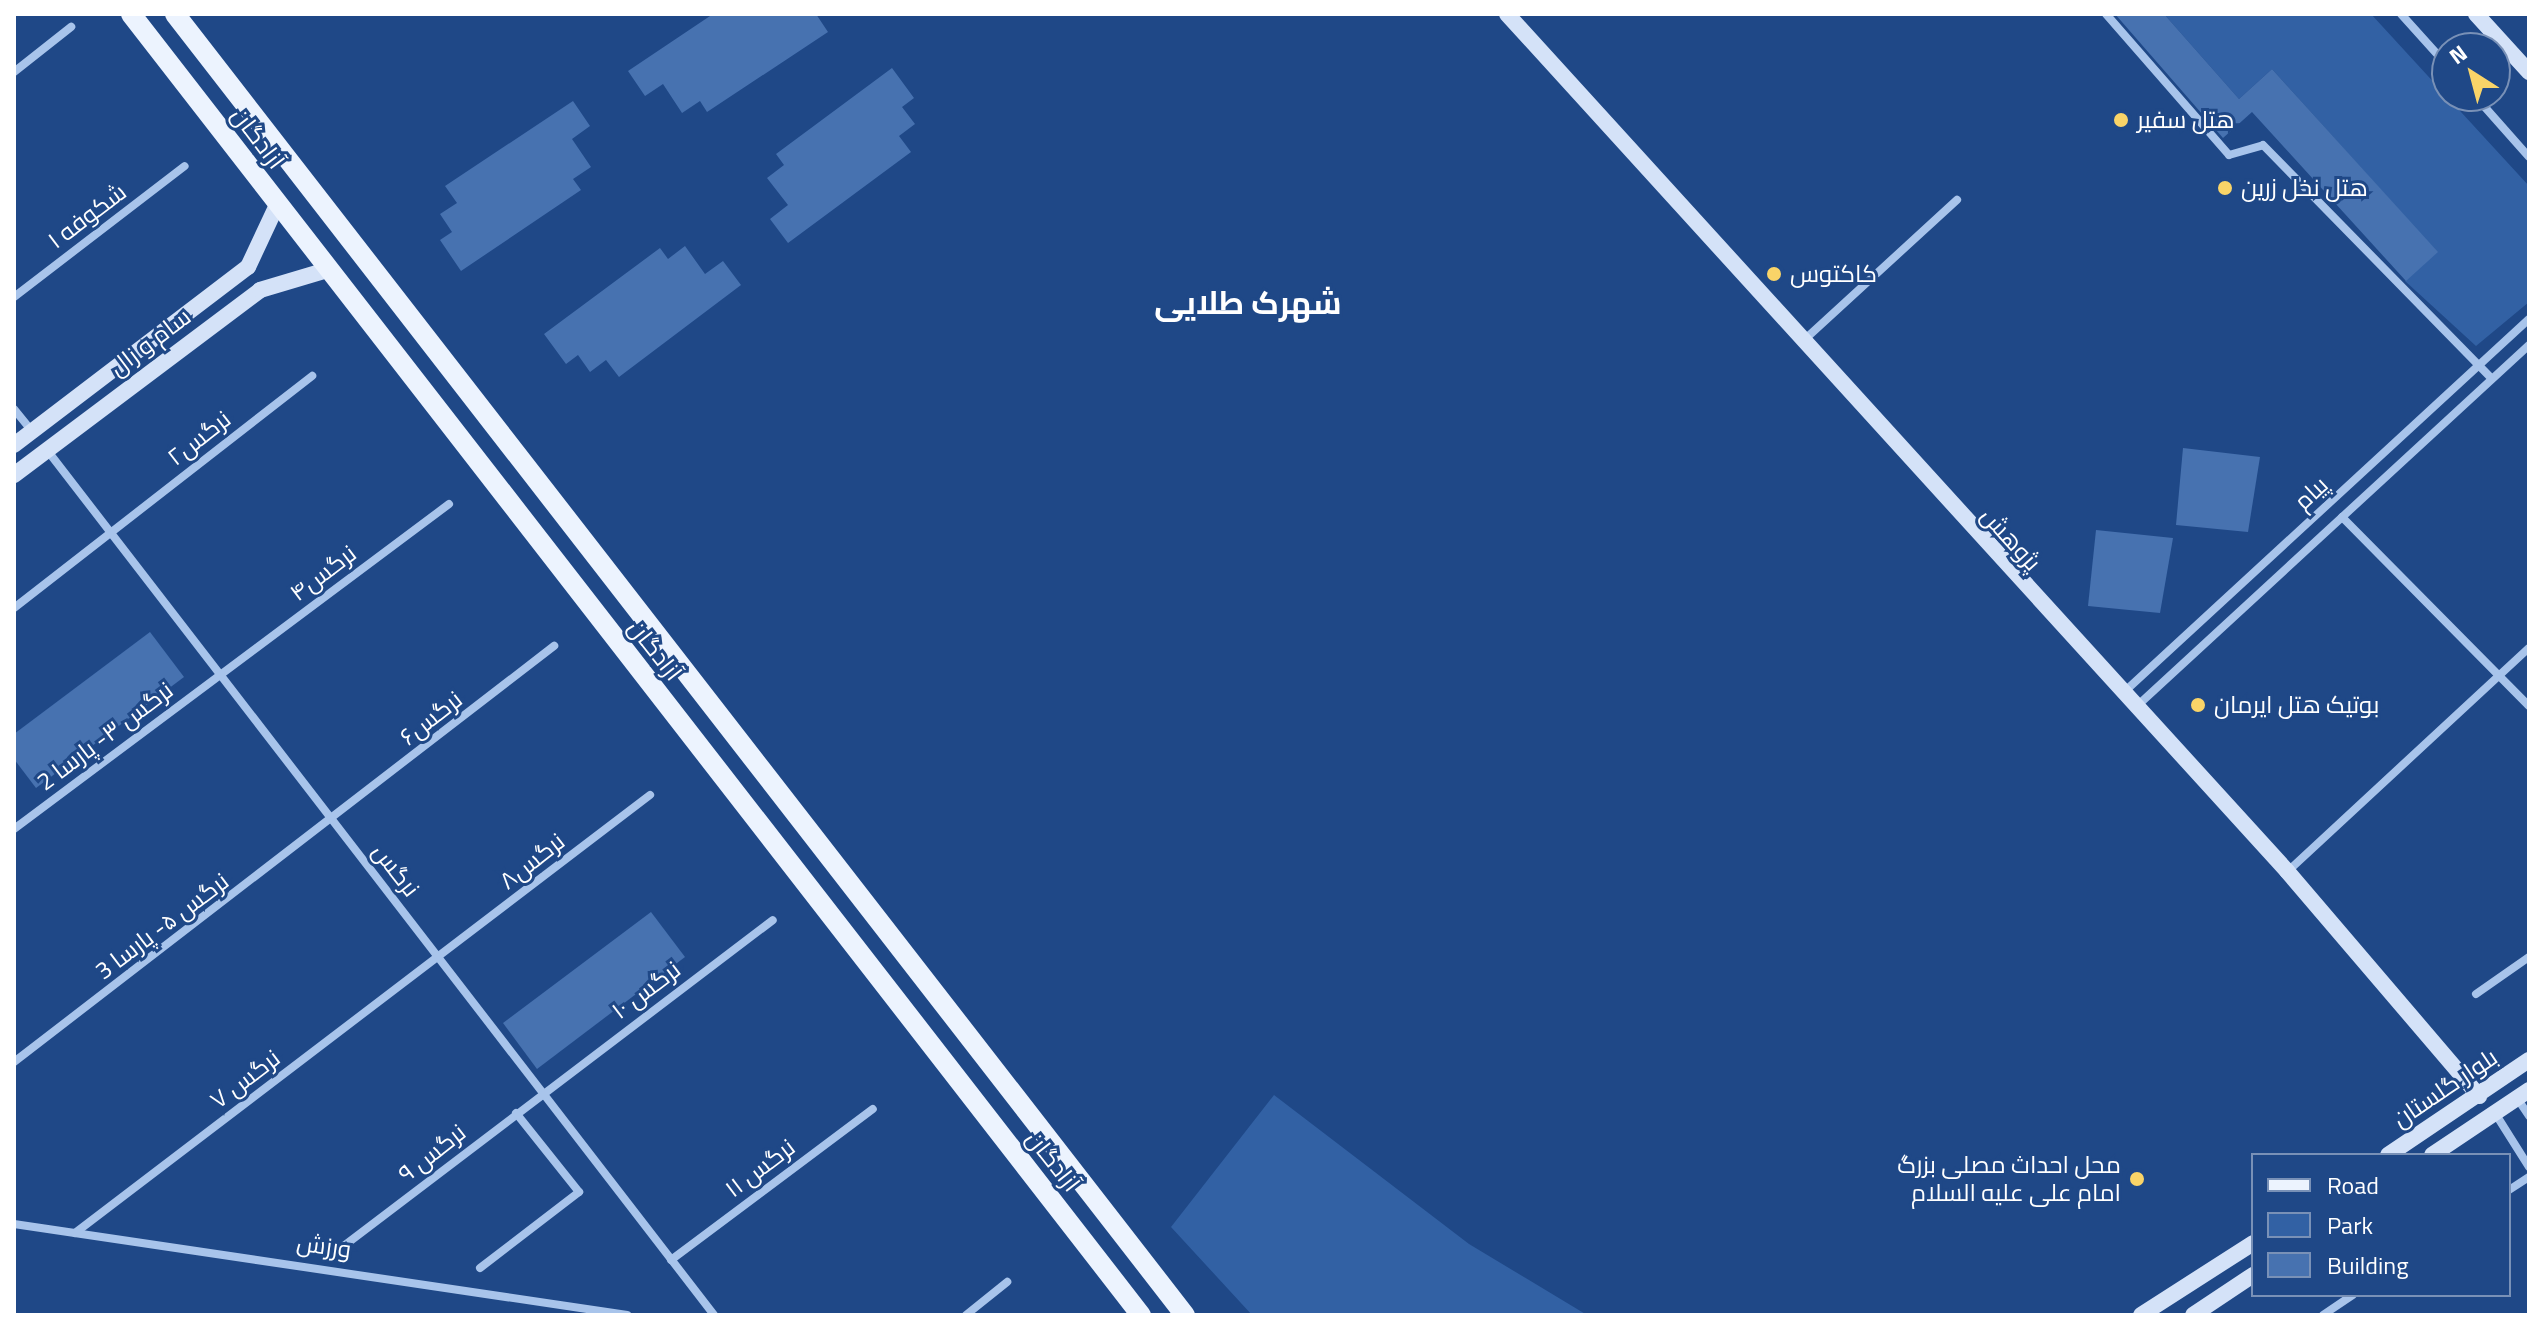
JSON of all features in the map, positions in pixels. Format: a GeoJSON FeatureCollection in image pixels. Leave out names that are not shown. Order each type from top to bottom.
{"type":"FeatureCollection","features":[{"type":"Feature","properties":{"kind":"main road","name":"آزادگان"},"geometry":{"type":"LineString","coordinates":[[131,14],[1131,1311]]}},
{"type":"Feature","properties":{"kind":"main road","name":"آزادگان"},"geometry":{"type":"LineString","coordinates":[[175,14],[1185,1315]]}},
{"type":"Feature","properties":{"kind":"main road"},"geometry":{"type":"LineString","coordinates":[[526,527],[555,505]]}},
{"type":"Feature","properties":{"kind":"street","name":"پژوهش"},"geometry":{"type":"LineString","coordinates":[[1507,14],[2120,696],[2287,871],[2479,1096]]}},
{"type":"Feature","properties":{"kind":"street"},"geometry":{"type":"LineString","coordinates":[[2106,14],[2229,155],[2263,145],[2492,379]]}},
{"type":"Feature","properties":{"kind":"street"},"geometry":{"type":"LineString","coordinates":[[2401,14],[2431,47]]}},
{"type":"Feature","properties":{"kind":"street"},"geometry":{"type":"LineString","coordinates":[[2476,14],[2529,72]]}},
{"type":"Feature","properties":{"kind":"street"},"geometry":{"type":"LineString","coordinates":[[14,72],[71,27]]}},
{"type":"Feature","properties":{"kind":"street"},"geometry":{"type":"LineString","coordinates":[[2489,112],[2529,157]]}},
{"type":"Feature","properties":{"kind":"street","name":"شکوفه ۱"},"geometry":{"type":"LineString","coordinates":[[14,297],[185,166]]}},
{"type":"Feature","properties":{"kind":"street"},"geometry":{"type":"LineString","coordinates":[[1802,342],[1957,200]]}},
{"type":"Feature","properties":{"kind":"street","name":"سام و زال"},"geometry":{"type":"LineString","coordinates":[[14,445],[248,267],[277,205]]}},
{"type":"Feature","properties":{"kind":"street","name":"سام و زال"},"geometry":{"type":"LineString","coordinates":[[14,475],[260,290],[327,270]]}},
{"type":"Feature","properties":{"kind":"street","name":"پیام"},"geometry":{"type":"LineString","coordinates":[[2120,696],[2529,319]]}},
{"type":"Feature","properties":{"kind":"street","name":"پیام"},"geometry":{"type":"LineString","coordinates":[[2133,710],[2529,345]]}},
{"type":"Feature","properties":{"kind":"street","name":"نرگس۲"},"geometry":{"type":"LineString","coordinates":[[14,608],[312,376]]}},
{"type":"Feature","properties":{"kind":"street"},"geometry":{"type":"LineString","coordinates":[[14,409],[47,449]]}},
{"type":"Feature","properties":{"kind":"street","name":"نرگس"},"geometry":{"type":"LineString","coordinates":[[47,449],[714,1315]]}},
{"type":"Feature","properties":{"kind":"street","name":"نرگس۴"},"geometry":{"type":"LineString","coordinates":[[220,675],[449,504]]}},
{"type":"Feature","properties":{"kind":"street"},"geometry":{"type":"LineString","coordinates":[[2342,517],[2529,706]]}},
{"type":"Feature","properties":{"kind":"street","name":"نرگس۶"},"geometry":{"type":"LineString","coordinates":[[333,821],[554,646]]}},
{"type":"Feature","properties":{"kind":"street"},"geometry":{"type":"LineString","coordinates":[[2287,871],[2529,648]]}},
{"type":"Feature","properties":{"kind":"street","name":"نرگس ۳- پارسا 2"},"geometry":{"type":"LineString","coordinates":[[14,829],[220,675]]}},
{"type":"Feature","properties":{"kind":"street","name":"نرگس۸"},"geometry":{"type":"LineString","coordinates":[[439,958],[650,795]]}},
{"type":"Feature","properties":{"kind":"street","name":"نرگس ۵- پارسا 3"},"geometry":{"type":"LineString","coordinates":[[14,1062],[333,821]]}},
{"type":"Feature","properties":{"kind":"street","name":"نرگس ۱۰"},"geometry":{"type":"LineString","coordinates":[[543,1093],[773,920]]}},
{"type":"Feature","properties":{"kind":"street"},"geometry":{"type":"LineString","coordinates":[[2476,994],[2529,957]]}},
{"type":"Feature","properties":{"kind":"street","name":"نرگس ۷"},"geometry":{"type":"LineString","coordinates":[[75,1233],[439,958]]}},
{"type":"Feature","properties":{"kind":"street","name":"بلوار گلستان"},"geometry":{"type":"LineString","coordinates":[[2391,1153],[2529,1060]]}},
{"type":"Feature","properties":{"kind":"street","name":"نرگس ۹"},"geometry":{"type":"LineString","coordinates":[[345,1245],[543,1093]]}},
{"type":"Feature","properties":{"kind":"street"},"geometry":{"type":"LineString","coordinates":[[2523,1094],[2529,1116]]}},
{"type":"Feature","properties":{"kind":"street","name":"بلوار گلستان"},"geometry":{"type":"LineString","coordinates":[[2435,1153],[2523,1094]]}},
{"type":"Feature","properties":{"kind":"street","name":"نرگس ۱۱"},"geometry":{"type":"LineString","coordinates":[[671,1260],[873,1109]]}},
{"type":"Feature","properties":{"kind":"street"},"geometry":{"type":"LineString","coordinates":[[480,1268],[579,1192],[516,1113]]}},
{"type":"Feature","properties":{"kind":"street"},"geometry":{"type":"LineString","coordinates":[[2495,1113],[2529,1167]]}},
{"type":"Feature","properties":{"kind":"street"},"geometry":{"type":"LineString","coordinates":[[2511,1189],[2529,1177]]}},
{"type":"Feature","properties":{"kind":"street","name":"ورزش"},"geometry":{"type":"LineString","coordinates":[[14,1224],[627,1315]]}},
{"type":"Feature","properties":{"kind":"street"},"geometry":{"type":"LineString","coordinates":[[2141,1315],[2251,1244]]}},
{"type":"Feature","properties":{"kind":"street"},"geometry":{"type":"LineString","coordinates":[[2193,1315],[2251,1276]]}},
{"type":"Feature","properties":{"kind":"street"},"geometry":{"type":"LineString","coordinates":[[966,1315],[1007,1282]]}},
{"type":"Feature","properties":{"kind":"street"},"geometry":{"type":"LineString","coordinates":[[2323,1315],[2350,1297]]}},
{"type":"Feature","properties":{"kind":"green space"},"geometry":{"type":"Polygon","coordinates":[[[2164,14],[2371,14],[2431,79],[2431,112],[2461,112],[2529,186],[2529,302],[2476,346],[2405,281],[2437,252],[2272,69],[2239,99],[2164,14]]]}},
{"type":"Feature","properties":{"kind":"green space"},"geometry":{"type":"Polygon","coordinates":[[[1274,1095],[1469,1244],[1587,1315],[1252,1315],[1171,1227],[1274,1095]]]}},
{"type":"Feature","properties":{"kind":"building"},"geometry":{"type":"Polygon","coordinates":[[[713,14],[816,14],[828,32],[707,112],[700,101],[682,113],[663,84],[645,96],[628,71],[713,14]]]}},
{"type":"Feature","properties":{"kind":"building"},"geometry":{"type":"Polygon","coordinates":[[[2115,14],[2164,14],[2239,99],[2272,69],[2438,252],[2406,281],[2252,112],[2223,138],[2115,14]]]}},
{"type":"Feature","properties":{"kind":"building"},"geometry":{"type":"Polygon","coordinates":[[[892,68],[914,98],[902,107],[915,124],[899,136],[911,152],[788,243],[770,219],[788,205],[767,178],[784,165],[776,154],[892,68]]]}},
{"type":"Feature","properties":{"kind":"building"},"geometry":{"type":"Polygon","coordinates":[[[573,101],[590,126],[572,139],[591,167],[573,179],[581,190],[461,271],[440,240],[452,232],[440,214],[457,203],[445,186],[573,101]]]}},
{"type":"Feature","properties":{"kind":"building"},"geometry":{"type":"Polygon","coordinates":[[[685,246],[705,274],[723,261],[741,285],[619,377],[606,360],[590,372],[578,355],[566,364],[544,334],[660,248],[668,259],[685,246]]]}},
{"type":"Feature","properties":{"kind":"building"},"geometry":{"type":"Polygon","coordinates":[[[2183,448],[2260,457],[2248,532],[2176,525],[2183,448]]]}},
{"type":"Feature","properties":{"kind":"building"},"geometry":{"type":"Polygon","coordinates":[[[2096,530],[2173,538],[2160,613],[2088,606],[2096,530]]]}},
{"type":"Feature","properties":{"kind":"building"},"geometry":{"type":"Polygon","coordinates":[[[150,632],[184,677],[36,788],[14,759],[14,734],[150,632]]]}},
{"type":"Feature","properties":{"kind":"building"},"geometry":{"type":"Polygon","coordinates":[[[651,912],[685,957],[537,1069],[503,1023],[651,912]]]}},
{"type":"Feature","properties":{"kind":"place","name":"هتل سفیر"},"geometry":{"type":"Point","coordinates":[2121,120]}},
{"type":"Feature","properties":{"kind":"place","name":"هتل نخل زرین"},"geometry":{"type":"Point","coordinates":[2225,188]}},
{"type":"Feature","properties":{"kind":"place","name":"کاکتوس"},"geometry":{"type":"Point","coordinates":[1774,274]}},
{"type":"Feature","properties":{"kind":"place","name":"بوتیک هتل ایرمان"},"geometry":{"type":"Point","coordinates":[2198,705]}},
{"type":"Feature","properties":{"kind":"place","name":"محل احداث مصلی بزرگ امام علی علیه السلام"},"geometry":{"type":"Point","coordinates":[2137,1179]}},
{"type":"Feature","properties":{"kind":"district","name":"شهرک طلایی"},"geometry":{"type":"Point","coordinates":[1248,302]}}]}
